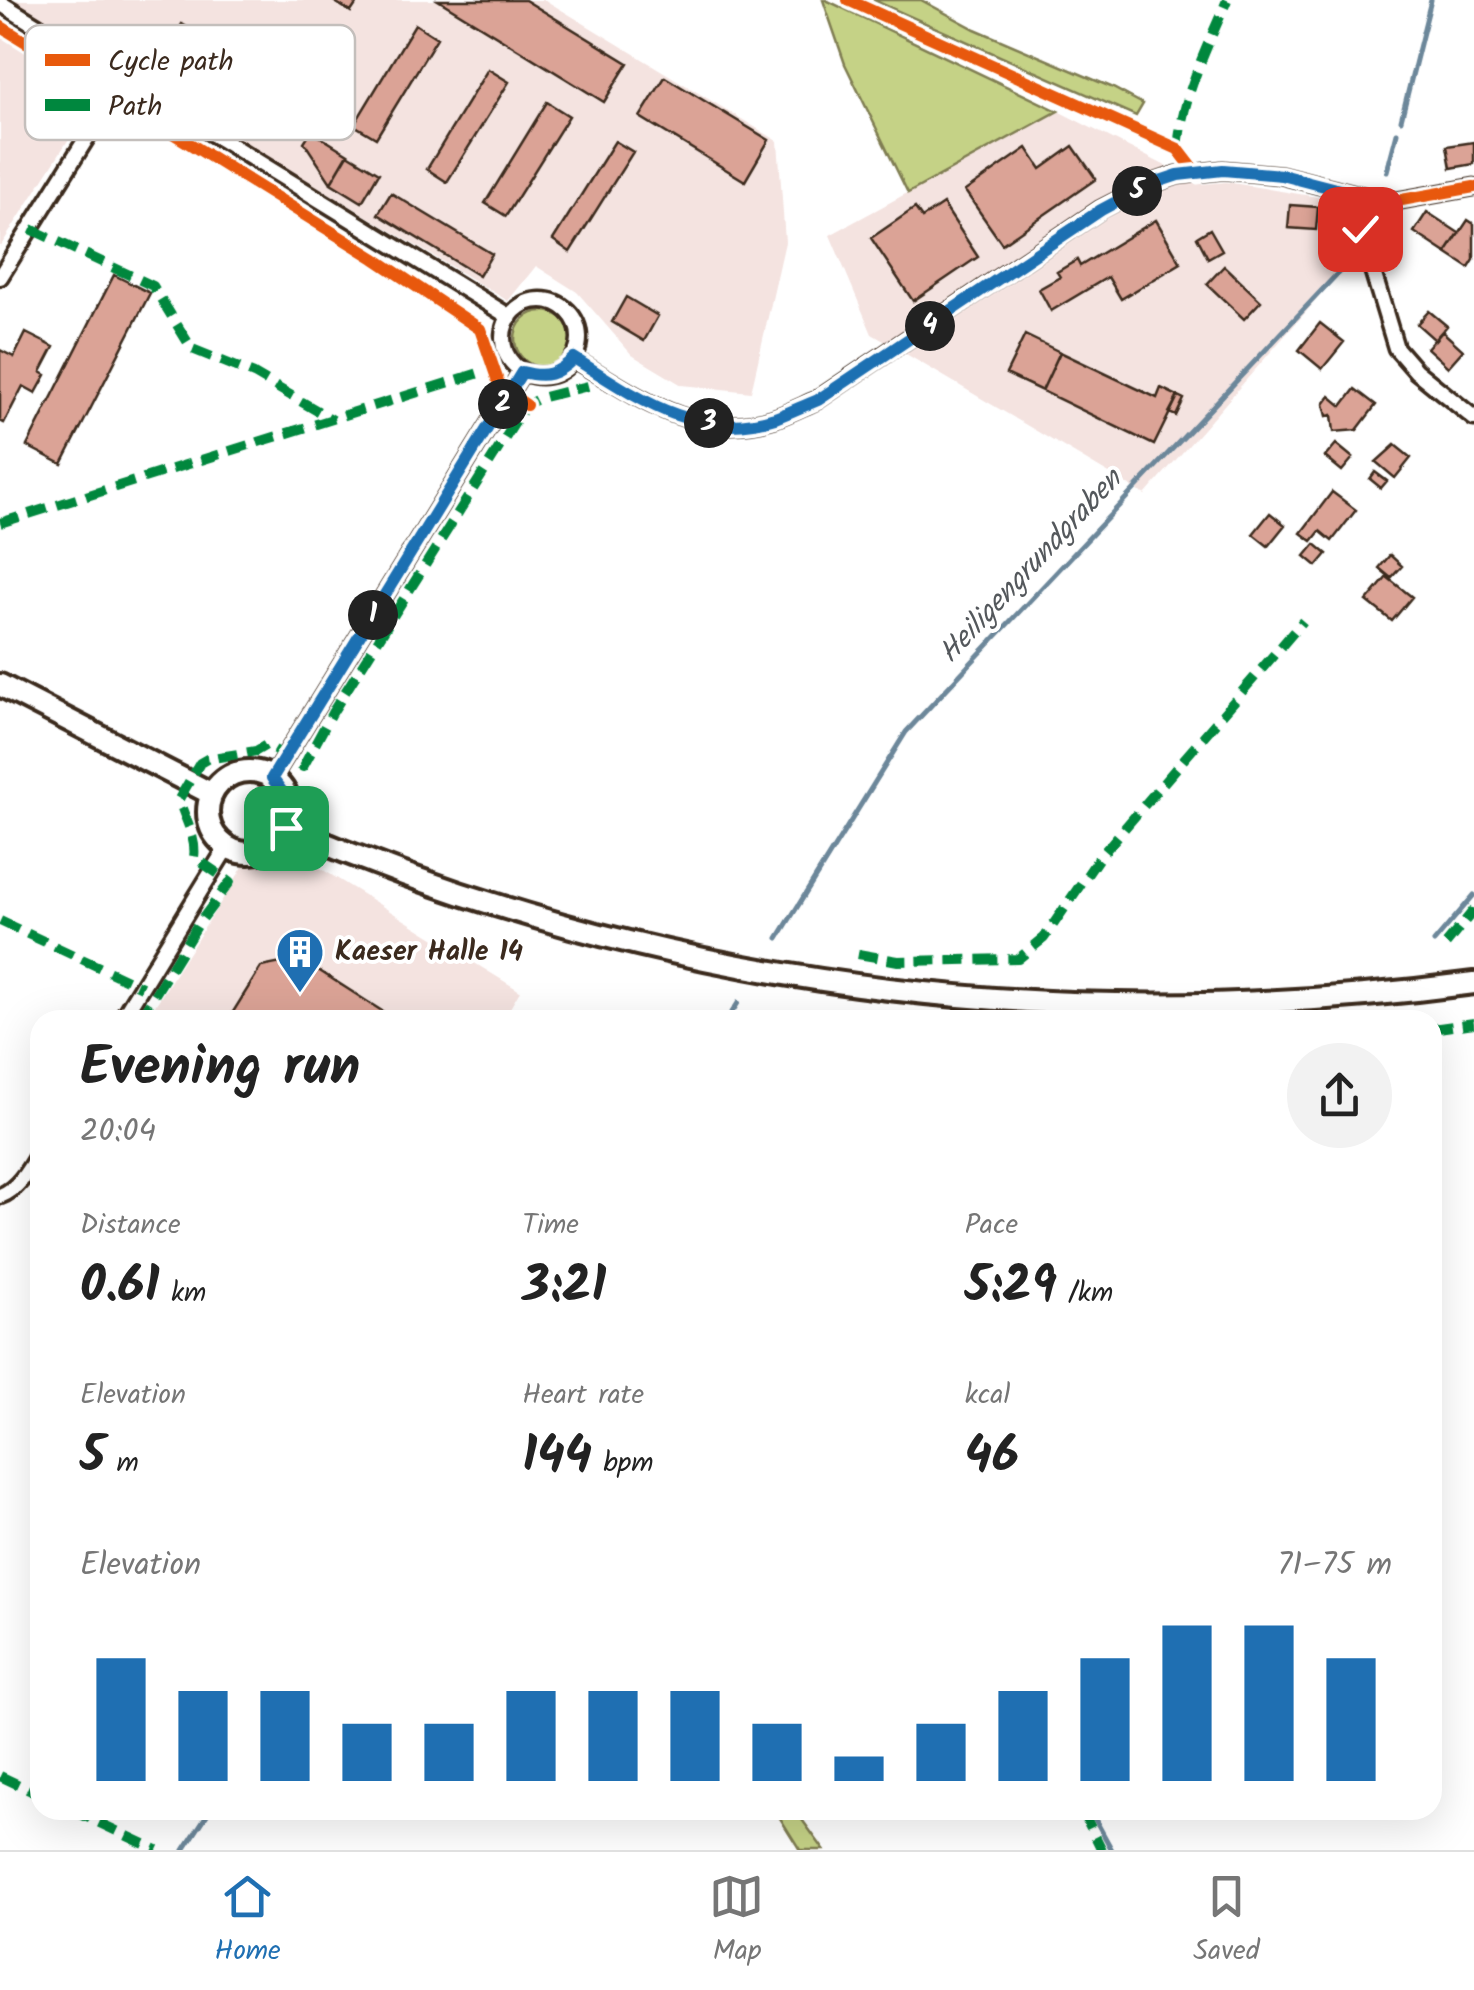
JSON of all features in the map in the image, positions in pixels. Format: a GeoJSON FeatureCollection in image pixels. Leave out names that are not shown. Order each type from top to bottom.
{"type":"FeatureCollection","features":[{"type":"Feature","properties":{"kind":"main road"},"geometry":{"type":"LineString","coordinates":[[0,685],[212,794]]}},
{"type":"Feature","properties":{"kind":"main road"},"geometry":{"type":"LineString","coordinates":[[246,770],[272,778],[288,800],[286,828],[280,838],[261,851],[250,853],[227,847],[211,828],[208,816],[212,794],[232,774],[246,770]]}},
{"type":"Feature","properties":{"kind":"main road"},"geometry":{"type":"LineString","coordinates":[[286,828],[368,863],[550,922],[709,961],[887,990],[1089,1006],[1211,1006],[1474,983]]}},
{"type":"Feature","properties":{"kind":"street"},"geometry":{"type":"LineString","coordinates":[[0,3],[36,25]]}},
{"type":"Feature","properties":{"kind":"street"},"geometry":{"type":"LineString","coordinates":[[0,277],[85,140]]}},
{"type":"Feature","properties":{"kind":"street"},"geometry":{"type":"LineString","coordinates":[[224,140],[510,317]]}},
{"type":"Feature","properties":{"kind":"street"},"geometry":{"type":"LineString","coordinates":[[574,358],[650,405],[695,422],[734,426],[774,418],[818,400],[1101,210],[1148,185],[1178,175],[1223,170],[1282,175],[1396,201],[1474,187]]}},
{"type":"Feature","properties":{"kind":"street"},"geometry":{"type":"LineString","coordinates":[[1359,195],[1360,229],[1396,348],[1416,371],[1474,418]]}},
{"type":"Feature","properties":{"kind":"street"},"geometry":{"type":"LineString","coordinates":[[538,300],[554,302],[569,312],[578,326],[580,342],[574,358],[560,372],[541,377],[522,372],[504,350],[503,333],[510,317],[522,306],[538,300]]}},
{"type":"Feature","properties":{"kind":"street"},"geometry":{"type":"LineString","coordinates":[[272,778],[522,372]]}},
{"type":"Feature","properties":{"kind":"street"},"geometry":{"type":"LineString","coordinates":[[127,1010],[227,847]]}},
{"type":"Feature","properties":{"kind":"street"},"geometry":{"type":"LineString","coordinates":[[0,1196],[8,1193],[30,1167]]}},
{"type":"Feature","properties":{"kind":"shaded area"},"geometry":{"type":"Polygon","coordinates":[[[0,0],[545,0],[778,141],[785,242],[751,392],[682,385],[632,355],[577,292],[536,266],[508,301],[241,140],[355,140],[355,25],[25,25],[25,140],[68,140],[0,247],[0,0]]]}},
{"type":"Feature","properties":{"kind":"shaded area"},"geometry":{"type":"Polygon","coordinates":[[[1058,111],[1201,184],[1226,182],[1330,199],[1348,228],[1355,256],[1145,495],[872,334],[830,235],[1058,111]]]}},
{"type":"Feature","properties":{"kind":"shaded area"},"geometry":{"type":"Polygon","coordinates":[[[294,852],[520,991],[509,1010],[152,1010],[243,867],[294,852]]]}},
{"type":"Feature","properties":{"kind":"green space"},"geometry":{"type":"Polygon","coordinates":[[[823,0],[1058,111],[908,193],[845,64],[823,0]]]}},
{"type":"Feature","properties":{"kind":"green space"},"geometry":{"type":"Polygon","coordinates":[[[873,0],[921,0],[975,29],[1143,104],[1136,116],[873,0]]]}},
{"type":"Feature","properties":{"kind":"green space"},"geometry":{"type":"Polygon","coordinates":[[[543,311],[563,319],[571,339],[563,359],[543,367],[523,359],[515,339],[523,319],[543,311]]]}},
{"type":"Feature","properties":{"kind":"green space"},"geometry":{"type":"Polygon","coordinates":[[[781,1820],[802,1820],[824,1850],[800,1850],[781,1820]]]}},
{"type":"Feature","properties":{"kind":"building"},"geometry":{"type":"Polygon","coordinates":[[[332,0],[359,0],[351,12],[332,0]]]}},
{"type":"Feature","properties":{"kind":"building"},"geometry":{"type":"Polygon","coordinates":[[[438,0],[525,0],[628,63],[604,102],[438,0]]]}},
{"type":"Feature","properties":{"kind":"building"},"geometry":{"type":"Polygon","coordinates":[[[415,24],[437,38],[376,138],[355,123],[415,24]]]}},
{"type":"Feature","properties":{"kind":"building"},"geometry":{"type":"Polygon","coordinates":[[[488,69],[509,82],[447,182],[427,169],[488,69]]]}},
{"type":"Feature","properties":{"kind":"building"},"geometry":{"type":"Polygon","coordinates":[[[665,77],[769,140],[745,181],[640,117],[665,77]]]}},
{"type":"Feature","properties":{"kind":"building"},"geometry":{"type":"Polygon","coordinates":[[[547,102],[569,116],[506,216],[485,203],[547,102]]]}},
{"type":"Feature","properties":{"kind":"building"},"geometry":{"type":"Polygon","coordinates":[[[325,140],[348,154],[331,183],[304,142],[325,140]]]}},
{"type":"Feature","properties":{"kind":"building"},"geometry":{"type":"Polygon","coordinates":[[[615,141],[633,152],[570,252],[553,240],[615,141]]]}},
{"type":"Feature","properties":{"kind":"building"},"geometry":{"type":"Polygon","coordinates":[[[1474,142],[1474,164],[1451,168],[1447,146],[1474,142]]]}},
{"type":"Feature","properties":{"kind":"building"},"geometry":{"type":"Polygon","coordinates":[[[1073,146],[1096,179],[1002,244],[965,191],[1027,148],[1041,169],[1073,146]]]}},
{"type":"Feature","properties":{"kind":"building"},"geometry":{"type":"Polygon","coordinates":[[[348,154],[379,173],[362,202],[331,183],[348,154]]]}},
{"type":"Feature","properties":{"kind":"building"},"geometry":{"type":"Polygon","coordinates":[[[391,193],[492,254],[479,276],[378,214],[391,193]]]}},
{"type":"Feature","properties":{"kind":"building"},"geometry":{"type":"Polygon","coordinates":[[[943,204],[978,257],[913,301],[871,238],[915,208],[922,218],[943,204]]]}},
{"type":"Feature","properties":{"kind":"building"},"geometry":{"type":"Polygon","coordinates":[[[1290,205],[1318,207],[1316,230],[1288,228],[1290,205]]]}},
{"type":"Feature","properties":{"kind":"building"},"geometry":{"type":"Polygon","coordinates":[[[1427,212],[1459,233],[1446,253],[1414,232],[1427,212]]]}},
{"type":"Feature","properties":{"kind":"building"},"geometry":{"type":"Polygon","coordinates":[[[1156,220],[1181,263],[1121,299],[1108,277],[1051,311],[1039,289],[1060,277],[1057,272],[1077,260],[1080,266],[1156,220]]]}},
{"type":"Feature","properties":{"kind":"building"},"geometry":{"type":"Polygon","coordinates":[[[1468,220],[1474,224],[1474,260],[1469,268],[1446,253],[1468,220]]]}},
{"type":"Feature","properties":{"kind":"building"},"geometry":{"type":"Polygon","coordinates":[[[1210,229],[1222,250],[1208,258],[1197,237],[1210,229]]]}},
{"type":"Feature","properties":{"kind":"building"},"geometry":{"type":"Polygon","coordinates":[[[1224,266],[1261,301],[1244,319],[1207,284],[1224,266]]]}},
{"type":"Feature","properties":{"kind":"building"},"geometry":{"type":"Polygon","coordinates":[[[114,275],[150,293],[62,464],[27,446],[114,275]]]}},
{"type":"Feature","properties":{"kind":"building"},"geometry":{"type":"Polygon","coordinates":[[[626,297],[658,316],[644,341],[612,322],[626,297]]]}},
{"type":"Feature","properties":{"kind":"building"},"geometry":{"type":"Polygon","coordinates":[[[1429,311],[1447,326],[1435,340],[1417,324],[1429,311]]]}},
{"type":"Feature","properties":{"kind":"building"},"geometry":{"type":"Polygon","coordinates":[[[1320,323],[1344,342],[1322,369],[1299,350],[1320,323]]]}},
{"type":"Feature","properties":{"kind":"building"},"geometry":{"type":"Polygon","coordinates":[[[1442,331],[1463,350],[1448,367],[1427,348],[1442,331]]]}},
{"type":"Feature","properties":{"kind":"building"},"geometry":{"type":"Polygon","coordinates":[[[26,333],[54,347],[36,393],[23,386],[4,423],[0,421],[0,350],[14,357],[26,333]]]}},
{"type":"Feature","properties":{"kind":"building"},"geometry":{"type":"Polygon","coordinates":[[[1025,335],[1060,352],[1042,391],[1006,374],[1025,335]]]}},
{"type":"Feature","properties":{"kind":"building"},"geometry":{"type":"Polygon","coordinates":[[[1060,352],[1157,398],[1161,388],[1178,396],[1154,445],[1042,391],[1060,352]]]}},
{"type":"Feature","properties":{"kind":"building"},"geometry":{"type":"Polygon","coordinates":[[[1355,389],[1376,405],[1357,430],[1334,432],[1332,415],[1327,416],[1324,404],[1330,396],[1342,406],[1355,389]]]}},
{"type":"Feature","properties":{"kind":"building"},"geometry":{"type":"Polygon","coordinates":[[[1178,396],[1184,399],[1176,416],[1169,413],[1178,396]]]}},
{"type":"Feature","properties":{"kind":"building"},"geometry":{"type":"Polygon","coordinates":[[[1336,444],[1353,458],[1342,471],[1325,457],[1336,444]]]}},
{"type":"Feature","properties":{"kind":"building"},"geometry":{"type":"Polygon","coordinates":[[[1395,445],[1411,458],[1395,478],[1376,462],[1395,445]]]}},
{"type":"Feature","properties":{"kind":"building"},"geometry":{"type":"Polygon","coordinates":[[[1375,472],[1387,481],[1381,488],[1370,479],[1375,472]]]}},
{"type":"Feature","properties":{"kind":"building"},"geometry":{"type":"Polygon","coordinates":[[[1332,492],[1356,510],[1332,541],[1320,531],[1312,541],[1301,533],[1332,492]]]}},
{"type":"Feature","properties":{"kind":"building"},"geometry":{"type":"Polygon","coordinates":[[[1270,513],[1285,525],[1268,546],[1253,534],[1270,513]]]}},
{"type":"Feature","properties":{"kind":"building"},"geometry":{"type":"Polygon","coordinates":[[[1315,544],[1327,554],[1317,566],[1305,556],[1315,544]]]}},
{"type":"Feature","properties":{"kind":"building"},"geometry":{"type":"Polygon","coordinates":[[[1390,555],[1402,566],[1391,578],[1379,568],[1390,555]]]}},
{"type":"Feature","properties":{"kind":"building"},"geometry":{"type":"Polygon","coordinates":[[[1387,577],[1412,597],[1392,621],[1367,601],[1387,577]]]}},
{"type":"Feature","properties":{"kind":"building","name":"Kaeser Halle 14"},"geometry":{"type":"Polygon","coordinates":[[[301,959],[380,1010],[234,1010],[261,967],[301,959]]]}},
{"type":"Feature","properties":{"kind":"waterway","name":"Heiligengrundgraben"},"geometry":{"type":"LineString","coordinates":[[1401,120],[1431,0]]}},
{"type":"Feature","properties":{"kind":"waterway","name":"Heiligengrundgraben"},"geometry":{"type":"LineString","coordinates":[[1387,171],[1397,133]]}},
{"type":"Feature","properties":{"kind":"waterway","name":"Heiligengrundgraben"},"geometry":{"type":"LineString","coordinates":[[778,938],[906,732],[1354,256]]}},
{"type":"Feature","properties":{"kind":"waterway"},"geometry":{"type":"LineString","coordinates":[[1434,942],[1474,895]]}},
{"type":"Feature","properties":{"kind":"waterway","name":"Heiligengrundgraben"},"geometry":{"type":"LineString","coordinates":[[733,1010],[738,1003]]}},
{"type":"Feature","properties":{"kind":"waterway","name":"Heiligengrundgraben"},"geometry":{"type":"LineString","coordinates":[[184,1850],[204,1820]]}},
{"type":"Feature","properties":{"kind":"waterway"},"geometry":{"type":"LineString","coordinates":[[1096,1820],[1112,1850]]}},
{"type":"Feature","properties":{"kind":"marked path"},"geometry":{"type":"LineString","coordinates":[[1178,149],[1190,91],[1227,0]]}},
{"type":"Feature","properties":{"kind":"marked path"},"geometry":{"type":"LineString","coordinates":[[31,229],[153,286],[192,349],[254,374],[333,420]]}},
{"type":"Feature","properties":{"kind":"marked path"},"geometry":{"type":"LineString","coordinates":[[0,523],[492,369]]}},
{"type":"Feature","properties":{"kind":"marked path"},"geometry":{"type":"LineString","coordinates":[[145,1010],[197,926],[230,882],[194,857],[192,835],[179,799],[200,763],[256,751],[266,745],[303,767],[332,713],[526,405],[588,386]]}},
{"type":"Feature","properties":{"kind":"marked path"},"geometry":{"type":"LineString","coordinates":[[858,954],[898,961],[1018,959],[1044,938],[1098,859],[1303,621]]}},
{"type":"Feature","properties":{"kind":"marked path"},"geometry":{"type":"LineString","coordinates":[[1446,944],[1474,910]]}},
{"type":"Feature","properties":{"kind":"marked path"},"geometry":{"type":"LineString","coordinates":[[0,921],[142,987]]}},
{"type":"Feature","properties":{"kind":"marked path"},"geometry":{"type":"LineString","coordinates":[[1442,1028],[1474,1023]]}},
{"type":"Feature","properties":{"kind":"marked path"},"geometry":{"type":"LineString","coordinates":[[0,1776],[30,1790]]}},
{"type":"Feature","properties":{"kind":"marked path"},"geometry":{"type":"LineString","coordinates":[[93,1820],[157,1850]]}},
{"type":"Feature","properties":{"kind":"marked path"},"geometry":{"type":"LineString","coordinates":[[1087,1820],[1102,1850]]}},
{"type":"Feature","properties":{"kind":"cycle path"},"geometry":{"type":"LineString","coordinates":[[848,0],[1178,149],[1198,175]]}},
{"type":"Feature","properties":{"kind":"cycle path"},"geometry":{"type":"LineString","coordinates":[[0,26],[25,42]]}},
{"type":"Feature","properties":{"kind":"cycle path"},"geometry":{"type":"LineString","coordinates":[[184,140],[480,329],[500,387],[526,405]]}},
{"type":"Feature","properties":{"kind":"cycle path"},"geometry":{"type":"LineString","coordinates":[[574,359],[669,412],[720,425],[747,424],[775,418],[817,400],[1101,209],[1177,175],[1223,170],[1281,175],[1396,201],[1474,187]]}},
{"type":"Feature","properties":{"kind":"place","name":"Kaeser Halle 14"},"geometry":{"type":"Point","coordinates":[300,994]}},
{"type":"Feature","properties":{"kind":"route"},"geometry":{"type":"LineString","coordinates":[[286,828],[288,800],[272,778],[522,372],[541,377],[560,372],[574,358],[674,416],[734,426],[774,418],[818,400],[1101,210],[1148,185],[1178,175],[1223,170],[1282,175],[1359,195],[1360,229]]}}]}
